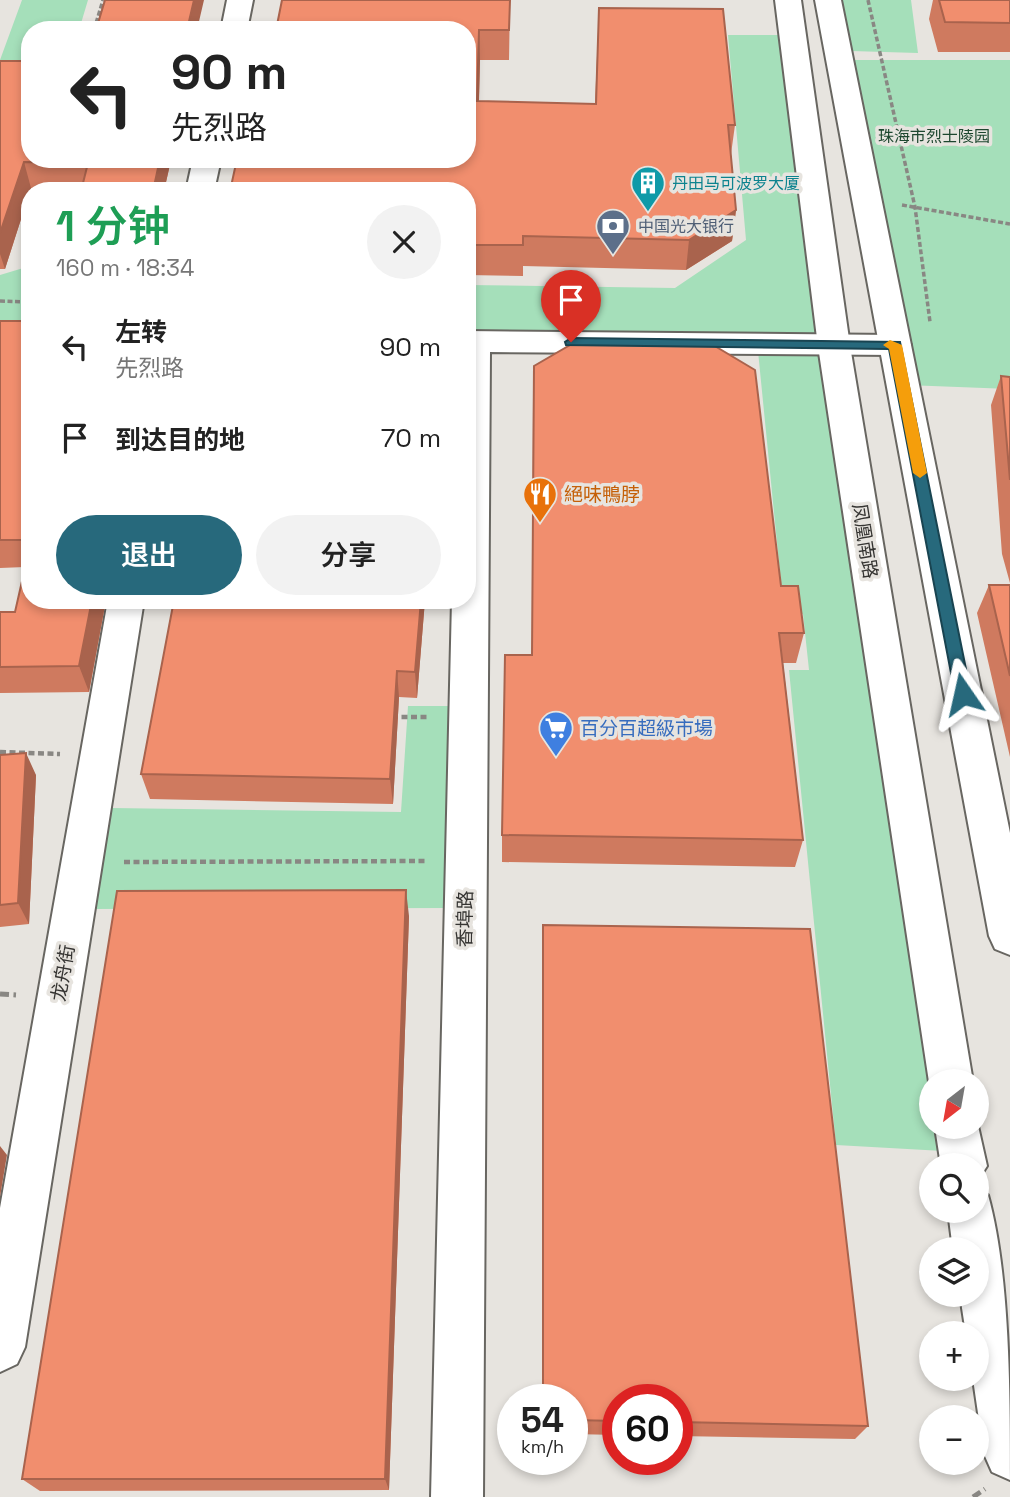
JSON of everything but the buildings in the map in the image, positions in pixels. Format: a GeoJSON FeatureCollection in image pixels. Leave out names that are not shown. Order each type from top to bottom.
{"type":"FeatureCollection","features":[{"type":"Feature","properties":{"kind":"main road"},"geometry":{"type":"LineString","coordinates":[[236,21],[240,0]]}},
{"type":"Feature","properties":{"kind":"main road","name":"凤凰南路"},"geometry":{"type":"LineString","coordinates":[[788,0],[834,346],[949,1069]]}},
{"type":"Feature","properties":{"kind":"main road"},"geometry":{"type":"LineString","coordinates":[[828,0],[1010,936]]}},
{"type":"Feature","properties":{"kind":"main road"},"geometry":{"type":"LineString","coordinates":[[476,341],[895,345]]}},
{"type":"Feature","properties":{"kind":"main road","name":"龙舟街"},"geometry":{"type":"LineString","coordinates":[[0,1347],[123,609]]}},
{"type":"Feature","properties":{"kind":"main road","name":"香埠路"},"geometry":{"type":"LineString","coordinates":[[457,1497],[469,609]]}},
{"type":"Feature","properties":{"kind":"main road"},"geometry":{"type":"LineString","coordinates":[[954,1223],[1010,1454]]}},
{"type":"Feature","properties":{"kind":"path"},"geometry":{"type":"LineString","coordinates":[[97,21],[103,0]]}},
{"type":"Feature","properties":{"kind":"path"},"geometry":{"type":"LineString","coordinates":[[867,199],[1010,225]]}},
{"type":"Feature","properties":{"kind":"path"},"geometry":{"type":"LineString","coordinates":[[0,301],[21,302]]}},
{"type":"Feature","properties":{"kind":"path"},"geometry":{"type":"LineString","coordinates":[[385,717],[468,718]]}},
{"type":"Feature","properties":{"kind":"path"},"geometry":{"type":"LineString","coordinates":[[0,752],[99,754]]}},
{"type":"Feature","properties":{"kind":"path"},"geometry":{"type":"LineString","coordinates":[[82,862],[466,861]]}},
{"type":"Feature","properties":{"kind":"green space"},"geometry":{"type":"Polygon","coordinates":[[[22,0],[88,0],[82,21],[21,21],[21,77],[0,77],[0,60],[22,0]]]}},
{"type":"Feature","properties":{"kind":"green space"},"geometry":{"type":"Polygon","coordinates":[[[840,0],[911,0],[918,53],[851,51],[840,0]]]}},
{"type":"Feature","properties":{"kind":"green space"},"geometry":{"type":"Polygon","coordinates":[[[728,35],[780,35],[822,339],[476,337],[476,285],[675,288],[746,240],[728,35]]]}},
{"type":"Feature","properties":{"kind":"green space","name":"珠海市烈士陵园"},"geometry":{"type":"Polygon","coordinates":[[[842,60],[1010,60],[1010,389],[906,385],[842,60]]]}},
{"type":"Feature","properties":{"kind":"green space"},"geometry":{"type":"Polygon","coordinates":[[[21,269],[21,333],[0,333],[0,275],[21,269]]]}},
{"type":"Feature","properties":{"kind":"green space"},"geometry":{"type":"Polygon","coordinates":[[[758,351],[824,353],[929,1069],[919,1069],[919,1139],[942,1139],[943,1151],[836,1145],[789,670],[809,670],[803,614],[784,613],[758,351]]]}},
{"type":"Feature","properties":{"kind":"green space"},"geometry":{"type":"Polygon","coordinates":[[[408,706],[456,706],[451,908],[90,909],[112,808],[401,812],[408,706]]]}},
{"type":"Feature","properties":{"kind":"slow traffic"},"geometry":{"type":"LineString","coordinates":[[890,345],[895,345],[920,473]]}},
{"type":"Feature","properties":{"kind":"place","name":"丹田马可波罗大厦"},"geometry":{"type":"Point","coordinates":[648,213]}},
{"type":"Feature","properties":{"kind":"place","name":"中国光大银行"},"geometry":{"type":"Point","coordinates":[613,256]}},
{"type":"Feature","properties":{"kind":"place","name":"絕味鴨脖"},"geometry":{"type":"Point","coordinates":[540,524]}},
{"type":"Feature","properties":{"kind":"place","name":"百分百超級市場"},"geometry":{"type":"Point","coordinates":[556,758]}},
{"type":"Feature","properties":{"kind":"route"},"geometry":{"type":"LineString","coordinates":[[571,342],[895,345],[963,694]]}}]}
